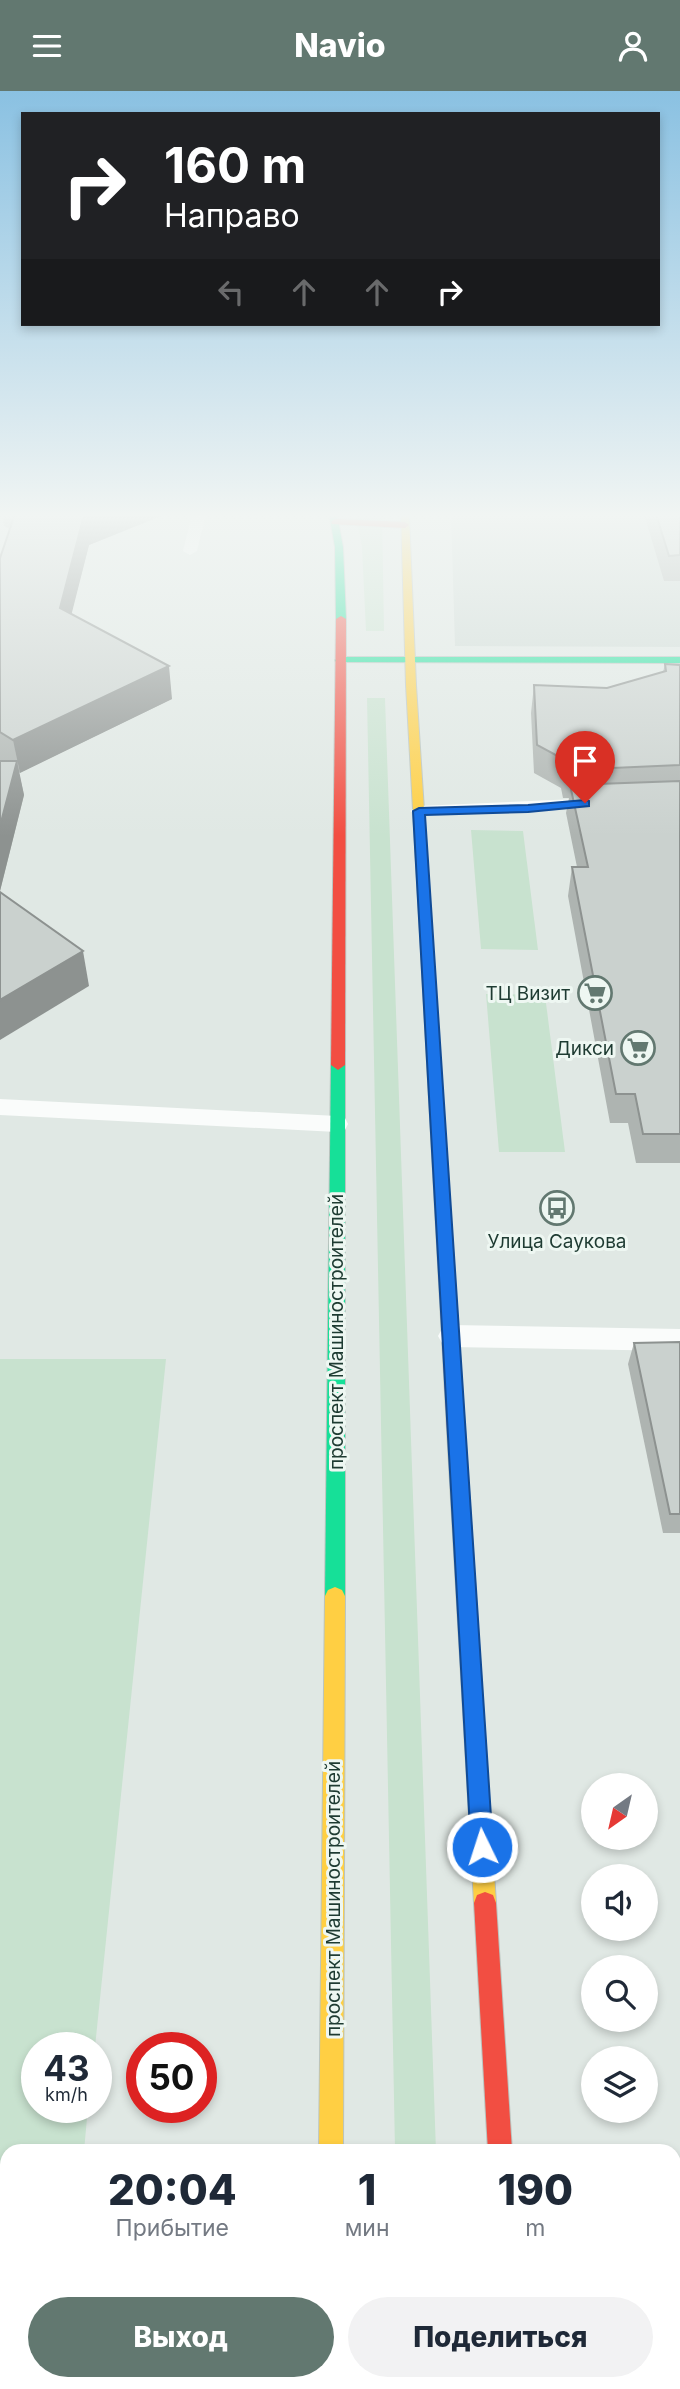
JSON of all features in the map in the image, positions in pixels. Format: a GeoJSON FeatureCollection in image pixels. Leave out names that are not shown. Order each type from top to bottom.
{"type":"FeatureCollection","features":[{"type":"Feature","properties":{"kind":"main road","name":"проспект Машиностроителей"},"geometry":{"type":"LineString","coordinates":[[331,2144],[340,621]]}},
{"type":"Feature","properties":{"kind":"main road"},"geometry":{"type":"LineString","coordinates":[[409,621],[500,2144]]}},
{"type":"Feature","properties":{"kind":"main road"},"geometry":{"type":"LineString","coordinates":[[340,660],[680,660]]}},
{"type":"Feature","properties":{"kind":"lane"},"geometry":{"type":"LineString","coordinates":[[419,811],[622,803]]}},
{"type":"Feature","properties":{"kind":"lane"},"geometry":{"type":"LineString","coordinates":[[0,1107],[337,1124]]}},
{"type":"Feature","properties":{"kind":"lane"},"geometry":{"type":"LineString","coordinates":[[451,1336],[680,1340]]}},
{"type":"Feature","properties":{"kind":"shaded area"},"geometry":{"type":"Polygon","coordinates":[[[454,621],[680,621],[680,647],[455,646],[454,621]]]}},
{"type":"Feature","properties":{"kind":"green space"},"geometry":{"type":"Polygon","coordinates":[[[366,621],[384,621],[384,631],[366,631],[366,621]]]}},
{"type":"Feature","properties":{"kind":"green space"},"geometry":{"type":"Polygon","coordinates":[[[367,698],[385,698],[436,2144],[395,2144],[367,698]]]}},
{"type":"Feature","properties":{"kind":"green space"},"geometry":{"type":"Polygon","coordinates":[[[471,830],[523,831],[538,950],[481,949],[471,830]]]}},
{"type":"Feature","properties":{"kind":"green space"},"geometry":{"type":"Polygon","coordinates":[[[486,994],[545,995],[565,1152],[499,1152],[486,994]]]}},
{"type":"Feature","properties":{"kind":"green space"},"geometry":{"type":"Polygon","coordinates":[[[0,1359],[166,1359],[97,2032],[21,2032],[21,2123],[87,2123],[85,2144],[0,2144],[0,1359]]]}},
{"type":"Feature","properties":{"kind":"building"},"geometry":{"type":"Polygon","coordinates":[[[0,621],[85,621],[169,666],[13,740],[0,732],[0,621]]]}},
{"type":"Feature","properties":{"kind":"building"},"geometry":{"type":"Polygon","coordinates":[[[665,664],[680,665],[680,765],[567,770],[565,760],[537,745],[534,685],[607,688],[666,671],[665,664]]]}},
{"type":"Feature","properties":{"kind":"building"},"geometry":{"type":"Polygon","coordinates":[[[0,761],[17,761],[0,826],[0,761]]]}},
{"type":"Feature","properties":{"kind":"building"},"geometry":{"type":"Polygon","coordinates":[[[680,781],[680,1134],[643,1134],[635,1094],[616,1094],[572,867],[588,867],[570,785],[680,781]]]}},
{"type":"Feature","properties":{"kind":"building"},"geometry":{"type":"Polygon","coordinates":[[[0,892],[83,951],[0,1000],[0,892]]]}},
{"type":"Feature","properties":{"kind":"building"},"geometry":{"type":"Polygon","coordinates":[[[680,1342],[680,1514],[670,1514],[634,1343],[680,1342]]]}},
{"type":"Feature","properties":{"kind":"traffic: fast"},"geometry":{"type":"LineString","coordinates":[[340,660],[680,660]]}},
{"type":"Feature","properties":{"kind":"traffic: fast"},"geometry":{"type":"LineString","coordinates":[[335,1596],[338,1065]]}},
{"type":"Feature","properties":{"kind":"traffic: slow"},"geometry":{"type":"LineString","coordinates":[[409,621],[427,951]]}},
{"type":"Feature","properties":{"kind":"traffic: slow"},"geometry":{"type":"LineString","coordinates":[[456,1429],[485,1903]]}},
{"type":"Feature","properties":{"kind":"traffic: slow"},"geometry":{"type":"LineString","coordinates":[[331,2144],[335,1596]]}},
{"type":"Feature","properties":{"kind":"traffic: jam"},"geometry":{"type":"LineString","coordinates":[[338,1065],[341,621]]}},
{"type":"Feature","properties":{"kind":"traffic: jam"},"geometry":{"type":"LineString","coordinates":[[427,951],[456,1429]]}},
{"type":"Feature","properties":{"kind":"traffic: jam"},"geometry":{"type":"LineString","coordinates":[[485,1903],[500,2144]]}},
{"type":"Feature","properties":{"kind":"place","name":"ТЦ Визит"},"geometry":{"type":"Point","coordinates":[595,993]}},
{"type":"Feature","properties":{"kind":"place","name":"Дикси"},"geometry":{"type":"Point","coordinates":[638,1048]}},
{"type":"Feature","properties":{"kind":"place","name":"Улица Саукова"},"geometry":{"type":"Point","coordinates":[557,1208]}},
{"type":"Feature","properties":{"kind":"route"},"geometry":{"type":"LineString","coordinates":[[482,1847],[419,811],[528,809],[585,803]]}}]}
